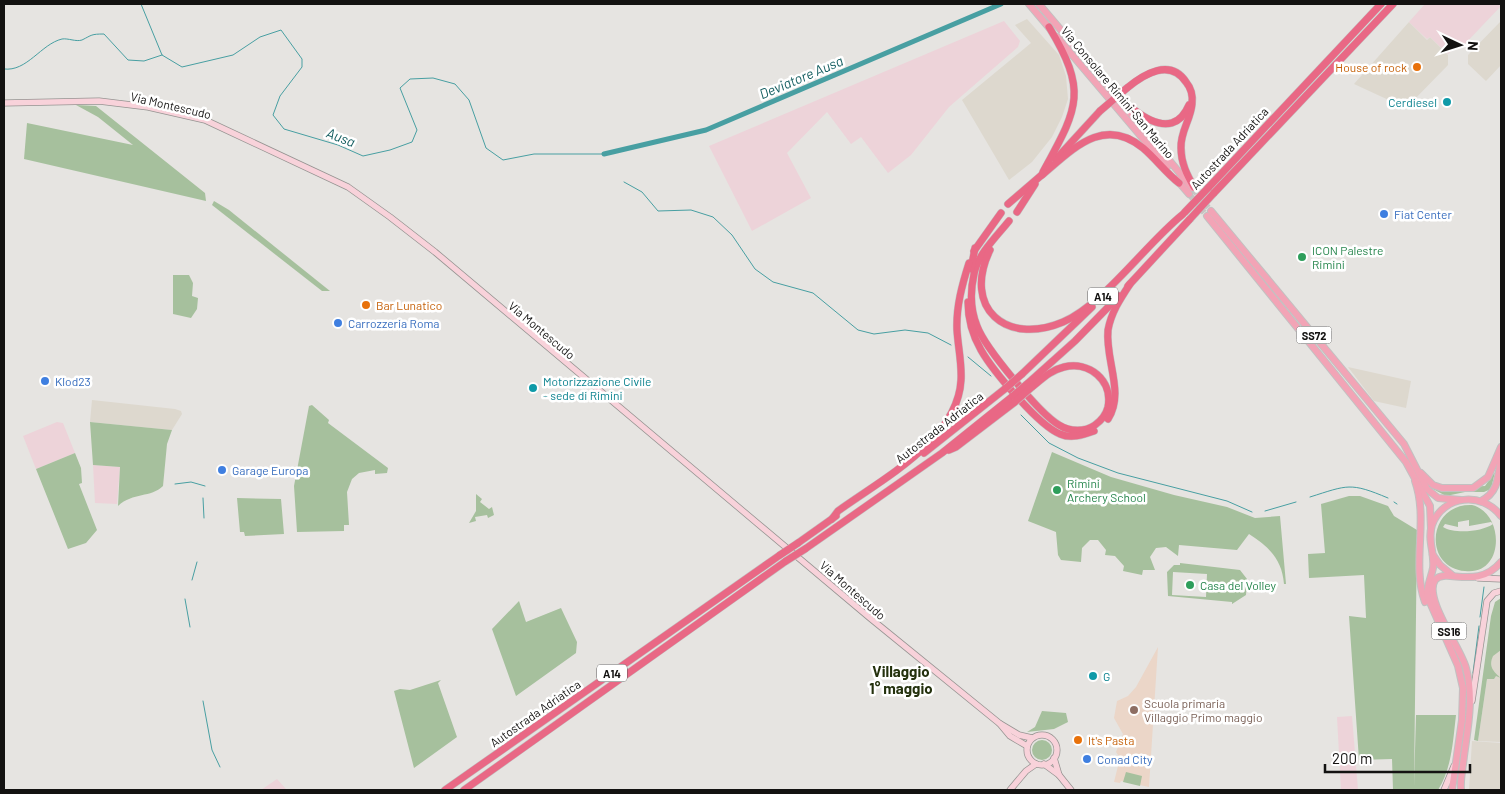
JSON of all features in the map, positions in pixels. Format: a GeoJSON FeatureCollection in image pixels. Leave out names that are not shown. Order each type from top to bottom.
{"type":"FeatureCollection","features":[{"type":"Feature","properties":{"kind":"highway","name":"Autostrada Adriatica"},"geometry":{"type":"LineString","coordinates":[[464,790],[942,452],[956,447],[1030,386],[1130,284],[1190,219],[1210,191],[1308,80],[1380,4]]}},
{"type":"Feature","properties":{"kind":"highway","name":"Autostrada Adriatica"},"geometry":{"type":"LineString","coordinates":[[445,790],[930,450],[1006,388],[1071,329],[1183,214],[1210,191],[1302,101],[1393,4]]}},
{"type":"Feature","properties":{"kind":"highway"},"geometry":{"type":"LineString","coordinates":[[1017,212],[1041,176],[1072,117],[1075,96],[1070,68],[1049,27]]}},
{"type":"Feature","properties":{"kind":"highway"},"geometry":{"type":"LineString","coordinates":[[1041,176],[1100,111],[1144,75],[1161,69],[1180,74],[1191,92],[1191,108],[1182,135],[1181,149],[1184,168],[1192,190]]}},
{"type":"Feature","properties":{"kind":"highway"},"geometry":{"type":"LineString","coordinates":[[1111,90],[1136,113],[1152,121],[1163,123],[1173,121],[1183,115],[1189,106],[1191,92]]}},
{"type":"Feature","properties":{"kind":"highway"},"geometry":{"type":"LineString","coordinates":[[1008,204],[1082,143],[1097,136],[1112,135],[1126,138],[1141,147],[1169,175],[1180,183]]}},
{"type":"Feature","properties":{"kind":"highway"},"geometry":{"type":"LineString","coordinates":[[832,518],[838,511],[926,447],[951,417],[958,399],[961,381],[957,311],[961,288],[975,248],[1001,212]]}},
{"type":"Feature","properties":{"kind":"highway"},"geometry":{"type":"LineString","coordinates":[[996,238],[982,272],[980,287],[985,305],[1001,322],[1023,330],[1036,330],[1064,322],[1079,313],[1102,294],[1165,229],[1183,214]]}},
{"type":"Feature","properties":{"kind":"highway"},"geometry":{"type":"LineString","coordinates":[[1009,221],[978,262],[971,288],[971,301],[981,336],[1032,399],[1060,426],[1076,430],[1091,427],[1105,416],[1108,406],[1107,388],[1100,376],[1089,368],[1064,366],[1049,373],[1030,386]]}},
{"type":"Feature","properties":{"kind":"highway"},"geometry":{"type":"LineString","coordinates":[[975,248],[968,286],[968,311],[982,351],[1040,421],[1062,435],[1072,437],[1096,430],[1110,415],[1114,405],[1115,388],[1108,350],[1109,328],[1114,310],[1130,284]]}},
{"type":"Feature","properties":{"kind":"main road","name":"Via Consolare Rimini-San Marino"},"geometry":{"type":"LineString","coordinates":[[1029,4],[1180,183],[1192,190]]}},
{"type":"Feature","properties":{"kind":"main road","name":"Via Consolare Rimini-San Marino"},"geometry":{"type":"LineString","coordinates":[[1039,4],[1192,190]]}},
{"type":"Feature","properties":{"kind":"main road","name":"SS72"},"geometry":{"type":"LineString","coordinates":[[1431,529],[1430,506],[1406,462],[1209,214],[1404,444],[1433,495],[1443,499],[1462,500]]}},
{"type":"Feature","properties":{"kind":"main road","name":"SS72"},"geometry":{"type":"LineString","coordinates":[[1417,469],[1433,484],[1442,488],[1473,488],[1488,477],[1501,447]]}},
{"type":"Feature","properties":{"kind":"main road"},"geometry":{"type":"LineString","coordinates":[[1481,501],[1490,496],[1496,486],[1501,456]]}},
{"type":"Feature","properties":{"kind":"main road","name":"SS72"},"geometry":{"type":"LineString","coordinates":[[1406,462],[1417,488],[1421,505],[1420,582],[1422,593],[1428,608],[1436,620]]}},
{"type":"Feature","properties":{"kind":"main road"},"geometry":{"type":"LineString","coordinates":[[1431,529],[1443,509],[1462,500],[1481,501],[1493,507],[1501,516]]}},
{"type":"Feature","properties":{"kind":"main road","name":"SS16"},"geometry":{"type":"LineString","coordinates":[[1431,529],[1433,566],[1427,593],[1436,620],[1451,647],[1458,666],[1462,688],[1462,720],[1452,790]]}},
{"type":"Feature","properties":{"kind":"main road"},"geometry":{"type":"LineString","coordinates":[[1431,549],[1440,566],[1456,576]]}},
{"type":"Feature","properties":{"kind":"main road"},"geometry":{"type":"LineString","coordinates":[[1474,578],[1490,573],[1501,562]]}},
{"type":"Feature","properties":{"kind":"main road","name":"SS16"},"geometry":{"type":"LineString","coordinates":[[1462,790],[1461,776],[1472,703],[1463,657],[1442,617],[1433,593],[1433,586],[1438,578],[1444,575],[1474,578]]}},
{"type":"Feature","properties":{"kind":"street","name":"Via Montescudo"},"geometry":{"type":"LineString","coordinates":[[4,103],[98,101],[148,107],[205,120],[348,187],[435,252],[870,618],[999,722],[1019,734],[1032,738]]}},
{"type":"Feature","properties":{"kind":"street"},"geometry":{"type":"LineString","coordinates":[[1474,578],[1501,579]]}},
{"type":"Feature","properties":{"kind":"street"},"geometry":{"type":"LineString","coordinates":[[1472,703],[1487,601],[1494,592],[1501,591]]}},
{"type":"Feature","properties":{"kind":"street","name":"Via Montescudo"},"geometry":{"type":"LineString","coordinates":[[999,722],[1010,736],[1027,746]]}},
{"type":"Feature","properties":{"kind":"street"},"geometry":{"type":"LineString","coordinates":[[1026,771],[1029,757],[1027,746],[1032,738],[1042,735],[1053,740],[1056,751],[1054,758],[1059,775]]}},
{"type":"Feature","properties":{"kind":"street"},"geometry":{"type":"LineString","coordinates":[[1029,757],[1036,764]]}},
{"type":"Feature","properties":{"kind":"street"},"geometry":{"type":"LineString","coordinates":[[1010,790],[1026,771],[1036,764],[1044,764],[1054,758]]}},
{"type":"Feature","properties":{"kind":"street"},"geometry":{"type":"LineString","coordinates":[[1444,790],[1457,760]]}},
{"type":"Feature","properties":{"kind":"street"},"geometry":{"type":"LineString","coordinates":[[1044,764],[1059,775],[1071,790]]}},
{"type":"Feature","properties":{"kind":"shaded area"},"geometry":{"type":"Polygon","coordinates":[[[1425,4],[1501,4],[1501,6],[1461,48],[1453,49],[1448,54],[1430,37],[1427,39],[1409,22],[1425,4]]]}},
{"type":"Feature","properties":{"kind":"shaded area"},"geometry":{"type":"Polygon","coordinates":[[[1027,19],[1059,55],[1066,76],[1068,99],[1052,137],[1032,162],[1009,180],[962,100],[1031,43],[1015,25],[1027,19]]]}},
{"type":"Feature","properties":{"kind":"shaded area"},"geometry":{"type":"Polygon","coordinates":[[[1004,21],[1020,41],[1018,47],[949,107],[911,155],[888,173],[861,137],[851,144],[827,112],[787,153],[811,198],[752,231],[709,146],[1004,21]]]}},
{"type":"Feature","properties":{"kind":"shaded area"},"geometry":{"type":"Polygon","coordinates":[[[1501,21],[1501,65],[1486,81],[1468,64],[1468,55],[1501,21]]]}},
{"type":"Feature","properties":{"kind":"shaded area"},"geometry":{"type":"Polygon","coordinates":[[[1409,22],[1427,40],[1430,37],[1448,55],[1448,65],[1406,108],[1354,84],[1409,22]]]}},
{"type":"Feature","properties":{"kind":"shaded area"},"geometry":{"type":"Polygon","coordinates":[[[1348,367],[1411,381],[1406,408],[1374,401],[1348,367]]]}},
{"type":"Feature","properties":{"kind":"shaded area"},"geometry":{"type":"Polygon","coordinates":[[[92,400],[175,409],[181,411],[182,414],[172,430],[90,422],[92,400]]]}},
{"type":"Feature","properties":{"kind":"shaded area"},"geometry":{"type":"Polygon","coordinates":[[[57,422],[63,423],[75,453],[36,469],[23,436],[57,422]]]}},
{"type":"Feature","properties":{"kind":"shaded area"},"geometry":{"type":"Polygon","coordinates":[[[93,465],[120,467],[117,504],[95,503],[93,465]]]}},
{"type":"Feature","properties":{"kind":"shaded area"},"geometry":{"type":"Polygon","coordinates":[[[1501,636],[1501,742],[1478,741],[1492,645],[1501,636]]]}},
{"type":"Feature","properties":{"kind":"shaded area","name":"Scuola primaria Villaggio Primo maggio"},"geometry":{"type":"Polygon","coordinates":[[[1158,647],[1149,787],[1121,781],[1120,783],[1114,782],[1120,758],[1116,752],[1123,734],[1114,718],[1117,701],[1128,696],[1136,687],[1158,647]]]}},
{"type":"Feature","properties":{"kind":"shaded area"},"geometry":{"type":"Polygon","coordinates":[[[1352,716],[1358,790],[1341,790],[1337,717],[1352,716]]]}},
{"type":"Feature","properties":{"kind":"shaded area"},"geometry":{"type":"Polygon","coordinates":[[[1472,741],[1501,743],[1501,790],[1469,790],[1472,741]]]}},
{"type":"Feature","properties":{"kind":"shaded area"},"geometry":{"type":"Polygon","coordinates":[[[277,779],[286,789],[290,790],[261,790],[277,779]]]}},
{"type":"Feature","properties":{"kind":"green space"},"geometry":{"type":"Polygon","coordinates":[[[76,105],[96,106],[205,193],[206,201],[24,159],[27,123],[133,145],[98,117],[76,105]]]}},
{"type":"Feature","properties":{"kind":"green space"},"geometry":{"type":"Polygon","coordinates":[[[214,201],[229,210],[330,291],[322,291],[212,205],[214,201]]]}},
{"type":"Feature","properties":{"kind":"green space"},"geometry":{"type":"Polygon","coordinates":[[[173,275],[189,275],[193,283],[192,296],[198,298],[197,309],[191,318],[173,314],[173,275]]]}},
{"type":"Feature","properties":{"kind":"green space"},"geometry":{"type":"Polygon","coordinates":[[[312,405],[329,420],[328,423],[388,468],[387,473],[375,474],[375,470],[359,473],[352,479],[347,492],[349,525],[344,525],[344,531],[297,532],[294,486],[309,406],[312,405]]]}},
{"type":"Feature","properties":{"kind":"green space"},"geometry":{"type":"Polygon","coordinates":[[[90,422],[172,430],[167,444],[163,486],[158,490],[130,499],[118,506],[120,467],[93,465],[90,422]]]}},
{"type":"Feature","properties":{"kind":"green space"},"geometry":{"type":"Polygon","coordinates":[[[1052,452],[1111,477],[1174,495],[1227,507],[1255,518],[1280,516],[1286,584],[1284,584],[1283,575],[1273,554],[1249,534],[1237,550],[1179,545],[1178,556],[1166,547],[1156,548],[1150,557],[1155,570],[1143,570],[1142,575],[1123,571],[1124,566],[1115,556],[1105,555],[1106,550],[1098,540],[1090,540],[1082,548],[1081,562],[1061,560],[1058,555],[1056,532],[1028,521],[1052,452]]]}},
{"type":"Feature","properties":{"kind":"green space"},"geometry":{"type":"Polygon","coordinates":[[[75,453],[81,468],[82,483],[79,484],[97,530],[86,543],[68,549],[36,469],[75,453]]]}},
{"type":"Feature","properties":{"kind":"green space"},"geometry":{"type":"Polygon","coordinates":[[[1495,472],[1491,489],[1484,492],[1465,492],[1446,496],[1433,489],[1485,486],[1495,472]]]}},
{"type":"Feature","properties":{"kind":"green space"},"geometry":{"type":"Polygon","coordinates":[[[476,494],[482,499],[480,502],[489,509],[492,507],[494,515],[488,518],[487,515],[475,517],[476,521],[469,523],[476,511],[476,494]]]}},
{"type":"Feature","properties":{"kind":"green space"},"geometry":{"type":"Polygon","coordinates":[[[1349,496],[1360,496],[1388,506],[1394,516],[1417,530],[1414,787],[1416,715],[1456,715],[1449,763],[1438,790],[1393,790],[1392,759],[1359,760],[1349,616],[1366,618],[1364,575],[1309,578],[1308,554],[1325,553],[1321,504],[1349,496]]]}},
{"type":"Feature","properties":{"kind":"green space"},"geometry":{"type":"Polygon","coordinates":[[[237,498],[281,499],[284,534],[245,536],[244,532],[240,532],[237,498]]]}},
{"type":"Feature","properties":{"kind":"green space"},"geometry":{"type":"Polygon","coordinates":[[[1472,505],[1483,510],[1492,523],[1469,526],[1469,520],[1458,522],[1458,527],[1445,524],[1443,527],[1454,531],[1468,531],[1482,529],[1492,524],[1495,531],[1496,543],[1493,554],[1488,564],[1478,570],[1465,571],[1451,567],[1442,559],[1437,548],[1436,536],[1439,524],[1446,514],[1457,507],[1472,505]]]}},
{"type":"Feature","properties":{"kind":"green space"},"geometry":{"type":"Polygon","coordinates":[[[1180,563],[1240,570],[1247,579],[1246,595],[1232,604],[1232,602],[1168,596],[1167,572],[1174,565],[1180,565],[1180,563]],[[1173,572],[1172,595],[1206,597],[1207,574],[1173,572]]]}},
{"type":"Feature","properties":{"kind":"green space"},"geometry":{"type":"Polygon","coordinates":[[[1501,598],[1501,650],[1493,656],[1491,666],[1501,678],[1496,676],[1494,679],[1487,679],[1478,741],[1474,740],[1491,616],[1495,602],[1501,598]]]}},
{"type":"Feature","properties":{"kind":"green space"},"geometry":{"type":"Polygon","coordinates":[[[519,601],[526,622],[561,608],[577,642],[576,653],[516,696],[492,629],[519,601]]]}},
{"type":"Feature","properties":{"kind":"green space"},"geometry":{"type":"Polygon","coordinates":[[[441,680],[438,683],[457,737],[414,768],[394,691],[400,689],[410,690],[441,680]]]}},
{"type":"Feature","properties":{"kind":"green space"},"geometry":{"type":"Polygon","coordinates":[[[1042,711],[1066,713],[1068,722],[1054,729],[1027,732],[1035,727],[1042,711]]]}},
{"type":"Feature","properties":{"kind":"green space"},"geometry":{"type":"Polygon","coordinates":[[[1042,740],[1049,743],[1052,750],[1049,757],[1042,760],[1035,757],[1032,750],[1035,743],[1042,740]]]}},
{"type":"Feature","properties":{"kind":"green space"},"geometry":{"type":"Polygon","coordinates":[[[1126,772],[1142,776],[1140,786],[1123,782],[1126,772]]]}},
{"type":"Feature","properties":{"kind":"waterway","name":"Ausa"},"geometry":{"type":"LineString","coordinates":[[141,4],[162,55],[182,67],[233,55],[260,37],[281,30],[302,59],[302,67],[280,96],[273,115],[284,129],[338,145],[363,156],[390,150],[412,142],[417,130],[400,88],[410,79],[433,78],[455,84],[469,100],[486,148],[503,160],[534,154],[604,154]]}},
{"type":"Feature","properties":{"kind":"waterway","name":"Deviatore Ausa"},"geometry":{"type":"LineString","coordinates":[[604,154],[706,130],[1001,4]]}},
{"type":"Feature","properties":{"kind":"waterway"},"geometry":{"type":"LineString","coordinates":[[4,69],[20,66],[54,42],[62,39],[82,40],[96,34],[104,34],[128,60],[144,61],[162,55]]}},
{"type":"Feature","properties":{"kind":"waterway"},"geometry":{"type":"LineString","coordinates":[[624,182],[642,192],[658,211],[691,210],[713,217],[732,235],[755,269],[773,282],[813,293],[858,330],[874,334],[905,330],[928,333],[951,345]]}},
{"type":"Feature","properties":{"kind":"waterway"},"geometry":{"type":"LineString","coordinates":[[968,357],[991,376]]}},
{"type":"Feature","properties":{"kind":"waterway"},"geometry":{"type":"LineString","coordinates":[[1021,415],[1049,443],[1078,458],[1118,473],[1227,501],[1252,512]]}},
{"type":"Feature","properties":{"kind":"waterway"},"geometry":{"type":"LineString","coordinates":[[175,484],[191,482],[205,486]]}},
{"type":"Feature","properties":{"kind":"waterway"},"geometry":{"type":"LineString","coordinates":[[1310,497],[1341,488],[1357,487],[1388,498]]}},
{"type":"Feature","properties":{"kind":"waterway"},"geometry":{"type":"LineString","coordinates":[[203,498],[204,518]]}},
{"type":"Feature","properties":{"kind":"waterway"},"geometry":{"type":"LineString","coordinates":[[1265,511],[1296,502]]}},
{"type":"Feature","properties":{"kind":"waterway"},"geometry":{"type":"LineString","coordinates":[[192,580],[197,562]]}},
{"type":"Feature","properties":{"kind":"waterway"},"geometry":{"type":"LineString","coordinates":[[1480,617],[1484,587]]}},
{"type":"Feature","properties":{"kind":"waterway"},"geometry":{"type":"LineString","coordinates":[[185,599],[190,627]]}},
{"type":"Feature","properties":{"kind":"waterway"},"geometry":{"type":"LineString","coordinates":[[1473,673],[1479,626]]}},
{"type":"Feature","properties":{"kind":"waterway"},"geometry":{"type":"LineString","coordinates":[[203,701],[212,750],[220,767]]}},
{"type":"Feature","properties":{"kind":"tunnel"},"geometry":{"type":"LineString","coordinates":[[1193,189],[1211,211]]}},
{"type":"Feature","properties":{"kind":"tunnel"},"geometry":{"type":"LineString","coordinates":[[1189,194],[1207,216]]}},
{"type":"Feature","properties":{"kind":"place","name":"House of rock"},"geometry":{"type":"Point","coordinates":[1417,67]}},
{"type":"Feature","properties":{"kind":"place","name":"Cerdiesel"},"geometry":{"type":"Point","coordinates":[1447,102]}},
{"type":"Feature","properties":{"kind":"place","name":"Fiat Center"},"geometry":{"type":"Point","coordinates":[1384,214]}},
{"type":"Feature","properties":{"kind":"place","name":"ICON Palestre Rimini"},"geometry":{"type":"Point","coordinates":[1302,257]}},
{"type":"Feature","properties":{"kind":"place","name":"Bar Lunatico"},"geometry":{"type":"Point","coordinates":[366,305]}},
{"type":"Feature","properties":{"kind":"place","name":"Carrozzeria Roma"},"geometry":{"type":"Point","coordinates":[338,323]}},
{"type":"Feature","properties":{"kind":"place","name":"Klod23"},"geometry":{"type":"Point","coordinates":[45,381]}},
{"type":"Feature","properties":{"kind":"place","name":"Motorizzazione Civile - sede di Rimini"},"geometry":{"type":"Point","coordinates":[533,388]}},
{"type":"Feature","properties":{"kind":"place","name":"Garage Europa"},"geometry":{"type":"Point","coordinates":[222,470]}},
{"type":"Feature","properties":{"kind":"place","name":"Rimini Archery School"},"geometry":{"type":"Point","coordinates":[1057,490]}},
{"type":"Feature","properties":{"kind":"place","name":"Casa del Volley"},"geometry":{"type":"Point","coordinates":[1190,585]}},
{"type":"Feature","properties":{"kind":"place","name":"G"},"geometry":{"type":"Point","coordinates":[1093,676]}},
{"type":"Feature","properties":{"kind":"place","name":"Scuola primaria Villaggio Primo maggio"},"geometry":{"type":"Point","coordinates":[1134,710]}},
{"type":"Feature","properties":{"kind":"place","name":"It's Pasta"},"geometry":{"type":"Point","coordinates":[1078,740]}},
{"type":"Feature","properties":{"kind":"place","name":"Conad City"},"geometry":{"type":"Point","coordinates":[1087,759]}},
{"type":"Feature","properties":{"kind":"district","name":"Villaggio 1° maggio"},"geometry":{"type":"Point","coordinates":[901,680]}}]}
